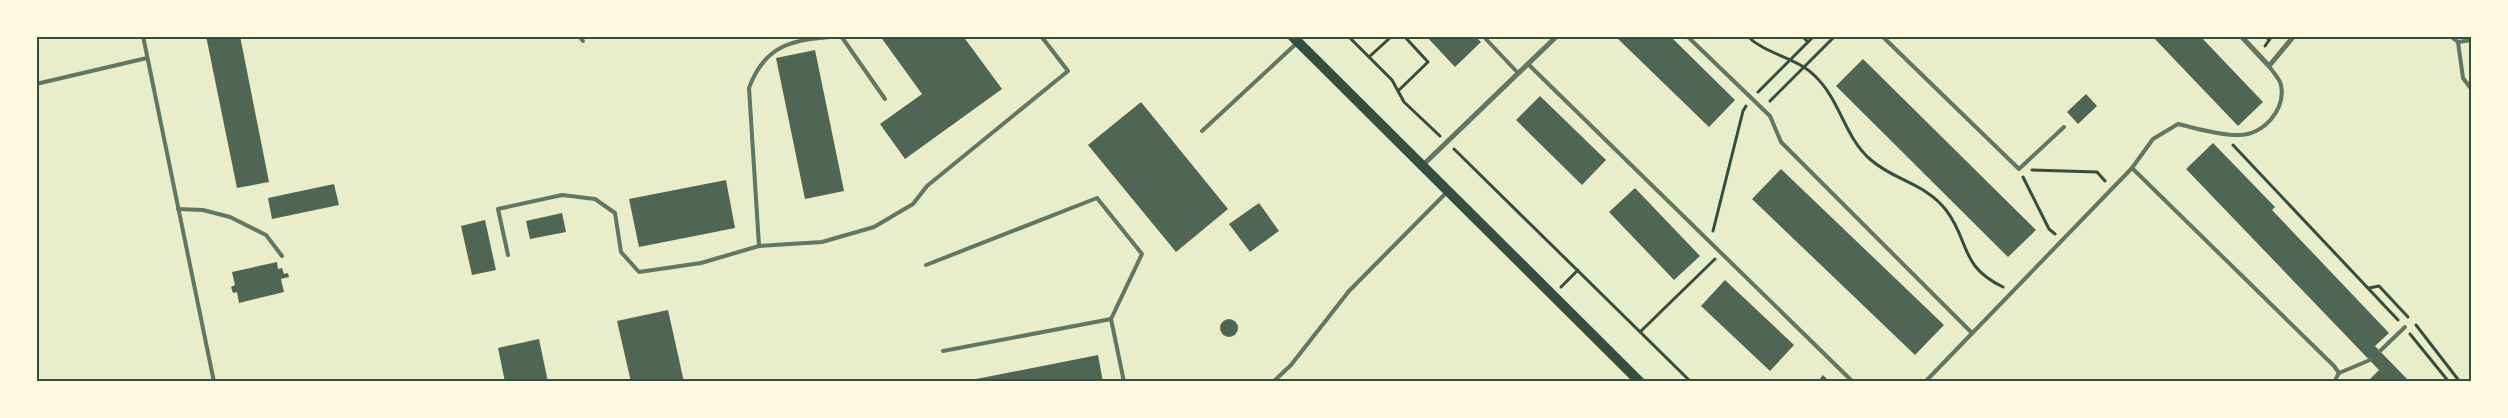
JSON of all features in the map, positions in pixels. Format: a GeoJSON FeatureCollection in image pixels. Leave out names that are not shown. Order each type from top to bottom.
{"type":"FeatureCollection","features":[{"type":"Feature","properties":{"kind":"main road"},"geometry":{"type":"LineString","coordinates":[[1295,39],[1640,382]]}},
{"type":"Feature","properties":{"kind":"street"},"geometry":{"type":"LineString","coordinates":[[1423,165],[1557,36]]}},
{"type":"Feature","properties":{"kind":"street"},"geometry":{"type":"LineString","coordinates":[[2240,36],[2269,66],[2294,36]]}},
{"type":"Feature","properties":{"kind":"lane"},"geometry":{"type":"LineString","coordinates":[[143,36],[214,382]]}},
{"type":"Feature","properties":{"kind":"lane"},"geometry":{"type":"LineString","coordinates":[[579,36],[583,40]]}},
{"type":"Feature","properties":{"kind":"lane"},"geometry":{"type":"LineString","coordinates":[[759,246],[749,88],[756,68],[773,52],[796,42],[840,36],[885,99]]}},
{"type":"Feature","properties":{"kind":"lane"},"geometry":{"type":"LineString","coordinates":[[508,256],[498,209],[562,195],[595,199],[615,214],[621,252],[639,272],[701,264],[759,246],[822,242],[874,227],[913,204],[927,186],[1068,71],[1041,36]]}},
{"type":"Feature","properties":{"kind":"lane"},"geometry":{"type":"LineString","coordinates":[[1483,36],[1518,73]]}},
{"type":"Feature","properties":{"kind":"lane"},"geometry":{"type":"LineString","coordinates":[[1687,36],[1770,116],[1781,142],[1972,333]]}},
{"type":"Feature","properties":{"kind":"lane"},"geometry":{"type":"LineString","coordinates":[[1882,36],[2019,169],[2064,127]]}},
{"type":"Feature","properties":{"kind":"lane"},"geometry":{"type":"LineString","coordinates":[[2450,36],[2458,42],[2472,40]]}},
{"type":"Feature","properties":{"kind":"lane"},"geometry":{"type":"LineString","coordinates":[[1202,131],[1295,39]]}},
{"type":"Feature","properties":{"kind":"lane"},"geometry":{"type":"LineString","coordinates":[[2458,42],[2463,78],[2472,90]]}},
{"type":"Feature","properties":{"kind":"lane"},"geometry":{"type":"LineString","coordinates":[[36,84],[147,58]]}},
{"type":"Feature","properties":{"kind":"lane"},"geometry":{"type":"LineString","coordinates":[[1528,64],[1853,382]]}},
{"type":"Feature","properties":{"kind":"lane"},"geometry":{"type":"LineString","coordinates":[[1925,382],[2132,168],[2153,139],[2178,124],[2239,136],[2260,130],[2273,118],[2281,99],[2281,84],[2269,66]]}},
{"type":"Feature","properties":{"kind":"lane"},"geometry":{"type":"LineString","coordinates":[[2132,168],[2339,373]]}},
{"type":"Feature","properties":{"kind":"lane"},"geometry":{"type":"LineString","coordinates":[[1273,382],[1292,365],[1348,291],[1448,191]]}},
{"type":"Feature","properties":{"kind":"lane"},"geometry":{"type":"LineString","coordinates":[[926,265],[1097,198],[1142,254],[1111,319],[1124,382]]}},
{"type":"Feature","properties":{"kind":"lane"},"geometry":{"type":"LineString","coordinates":[[178,209],[203,210],[230,216],[266,235],[282,256]]}},
{"type":"Feature","properties":{"kind":"lane"},"geometry":{"type":"LineString","coordinates":[[943,351],[1111,319]]}},
{"type":"Feature","properties":{"kind":"lane"},"geometry":{"type":"LineString","coordinates":[[2380,351],[2405,327]]}},
{"type":"Feature","properties":{"kind":"lane"},"geometry":{"type":"LineString","coordinates":[[2334,382],[2339,373],[2370,360]]}},
{"type":"Feature","properties":{"kind":"path"},"geometry":{"type":"LineString","coordinates":[[1348,36],[1392,80],[1404,102],[1691,382]]}},
{"type":"Feature","properties":{"kind":"path"},"geometry":{"type":"LineString","coordinates":[[1369,57],[1392,36]]}},
{"type":"Feature","properties":{"kind":"path"},"geometry":{"type":"LineString","coordinates":[[1398,91],[1428,62],[1404,36]]}},
{"type":"Feature","properties":{"kind":"path"},"geometry":{"type":"LineString","coordinates":[[1747,36],[1766,50],[1804,67],[1817,77],[1838,106],[1854,143],[1889,172],[1916,184],[1938,201],[1954,221],[1965,251],[1976,268],[2011,293]]}},
{"type":"Feature","properties":{"kind":"path"},"geometry":{"type":"LineString","coordinates":[[1802,36],[1808,42]]}},
{"type":"Feature","properties":{"kind":"path"},"geometry":{"type":"LineString","coordinates":[[1710,243],[1743,111],[1752,98],[1814,36]]}},
{"type":"Feature","properties":{"kind":"path"},"geometry":{"type":"LineString","coordinates":[[1762,108],[1835,36]]}},
{"type":"Feature","properties":{"kind":"path"},"geometry":{"type":"LineString","coordinates":[[2265,36],[2269,40]]}},
{"type":"Feature","properties":{"kind":"path"},"geometry":{"type":"LineString","coordinates":[[2239,136],[2233,146],[2405,327],[2449,382]]}},
{"type":"Feature","properties":{"kind":"path"},"geometry":{"type":"LineString","coordinates":[[2061,241],[2049,229],[2019,169],[2097,172],[2113,188]]}},
{"type":"Feature","properties":{"kind":"path"},"geometry":{"type":"LineString","coordinates":[[1640,332],[1717,257]]}},
{"type":"Feature","properties":{"kind":"building"},"geometry":{"type":"Polygon","coordinates":[[[206,36],[240,36],[269,182],[237,188],[206,36]]]}},
{"type":"Feature","properties":{"kind":"building"},"geometry":{"type":"Polygon","coordinates":[[[880,36],[963,36],[1002,89],[905,159],[880,124],[922,94],[880,36]]]}},
{"type":"Feature","properties":{"kind":"building"},"geometry":{"type":"Polygon","coordinates":[[[1426,36],[1475,36],[1481,42],[1455,67],[1426,36]]]}},
{"type":"Feature","properties":{"kind":"building"},"geometry":{"type":"Polygon","coordinates":[[[1615,36],[1670,36],[1735,100],[1709,127],[1615,36]]]}},
{"type":"Feature","properties":{"kind":"building"},"geometry":{"type":"Polygon","coordinates":[[[2152,36],[2200,36],[2263,102],[2238,126],[2152,36]]]}},
{"type":"Feature","properties":{"kind":"building"},"geometry":{"type":"Polygon","coordinates":[[[815,50],[844,191],[805,199],[776,58],[815,50]]]}},
{"type":"Feature","properties":{"kind":"building"},"geometry":{"type":"Polygon","coordinates":[[[1863,59],[2036,230],[2008,257],[1836,86],[1863,59]]]}},
{"type":"Feature","properties":{"kind":"building"},"geometry":{"type":"Polygon","coordinates":[[[2086,94],[2097,106],[2078,124],[2067,112],[2086,94]]]}},
{"type":"Feature","properties":{"kind":"building"},"geometry":{"type":"Polygon","coordinates":[[[1540,96],[1606,160],[1582,185],[1516,120],[1540,96]]]}},
{"type":"Feature","properties":{"kind":"building"},"geometry":{"type":"Polygon","coordinates":[[[1141,102],[1228,209],[1176,252],[1088,145],[1141,102]]]}},
{"type":"Feature","properties":{"kind":"building"},"geometry":{"type":"Polygon","coordinates":[[[2213,143],[2275,207],[2272,210],[2389,333],[2375,346],[2410,382],[2367,382],[2379,370],[2186,169],[2213,143]]]}},
{"type":"Feature","properties":{"kind":"building"},"geometry":{"type":"Polygon","coordinates":[[[1781,169],[1944,325],[1915,355],[1752,199],[1781,169]]]}},
{"type":"Feature","properties":{"kind":"building"},"geometry":{"type":"Polygon","coordinates":[[[726,180],[735,228],[639,247],[629,199],[726,180]]]}},
{"type":"Feature","properties":{"kind":"building"},"geometry":{"type":"Polygon","coordinates":[[[334,184],[339,205],[272,219],[268,198],[334,184]]]}},
{"type":"Feature","properties":{"kind":"building"},"geometry":{"type":"Polygon","coordinates":[[[1635,188],[1700,256],[1674,280],[1609,212],[1635,188]]]}},
{"type":"Feature","properties":{"kind":"building"},"geometry":{"type":"Polygon","coordinates":[[[1259,203],[1279,231],[1250,252],[1229,224],[1259,203]]]}},
{"type":"Feature","properties":{"kind":"building"},"geometry":{"type":"Polygon","coordinates":[[[562,213],[566,232],[530,239],[526,221],[562,213]]]}},
{"type":"Feature","properties":{"kind":"building"},"geometry":{"type":"Polygon","coordinates":[[[485,220],[496,270],[472,275],[461,226],[485,220]]]}},
{"type":"Feature","properties":{"kind":"building"},"geometry":{"type":"Polygon","coordinates":[[[277,262],[278,269],[282,268],[284,274],[288,273],[289,277],[281,279],[284,292],[239,303],[237,292],[233,293],[231,287],[235,285],[232,272],[277,262]]]}},
{"type":"Feature","properties":{"kind":"building"},"geometry":{"type":"Polygon","coordinates":[[[1725,280],[1794,345],[1770,371],[1701,306],[1725,280]]]}},
{"type":"Feature","properties":{"kind":"building"},"geometry":{"type":"Polygon","coordinates":[[[668,310],[684,382],[631,382],[617,321],[668,310]]]}},
{"type":"Feature","properties":{"kind":"building"},"geometry":{"type":"Polygon","coordinates":[[[1225,319],[1233,319],[1238,324],[1236,335],[1225,337],[1220,332],[1220,324],[1225,319]]]}},
{"type":"Feature","properties":{"kind":"building"},"geometry":{"type":"Polygon","coordinates":[[[539,339],[548,382],[505,382],[498,348],[539,339]]]}},
{"type":"Feature","properties":{"kind":"building"},"geometry":{"type":"Polygon","coordinates":[[[1098,355],[1103,382],[966,382],[966,381],[1098,355]]]}},
{"type":"Feature","properties":{"kind":"building"},"geometry":{"type":"Polygon","coordinates":[[[1823,375],[1830,382],[1817,382],[1823,375]]]}}]}
